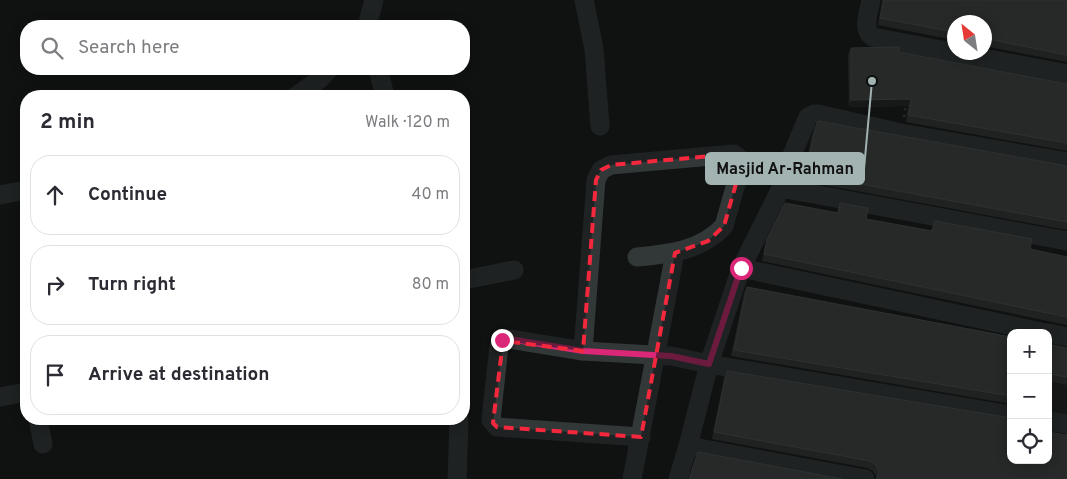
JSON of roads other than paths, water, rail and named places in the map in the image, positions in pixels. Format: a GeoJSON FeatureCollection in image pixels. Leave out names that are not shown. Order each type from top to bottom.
{"type":"FeatureCollection","features":[{"type":"Feature","properties":{"kind":"street"},"geometry":{"type":"LineString","coordinates":[[368,20],[374,0]]}},
{"type":"Feature","properties":{"kind":"street"},"geometry":{"type":"LineString","coordinates":[[584,0],[594,49],[600,126]]}},
{"type":"Feature","properties":{"kind":"street"},"geometry":{"type":"LineString","coordinates":[[871,0],[866,30],[873,37],[1067,74]]}},
{"type":"Feature","properties":{"kind":"street"},"geometry":{"type":"LineString","coordinates":[[304,90],[324,75]]}},
{"type":"Feature","properties":{"kind":"street"},"geometry":{"type":"LineString","coordinates":[[380,75],[383,90]]}},
{"type":"Feature","properties":{"kind":"street"},"geometry":{"type":"LineString","coordinates":[[678,479],[688,446],[704,362],[741,268],[781,188],[789,162],[808,117],[814,114],[901,133],[1067,162]]}},
{"type":"Feature","properties":{"kind":"street"},"geometry":{"type":"LineString","coordinates":[[583,351],[596,180],[601,170],[611,165],[734,154],[738,157],[741,166],[724,226],[708,241],[675,253],[636,257]]}},
{"type":"Feature","properties":{"kind":"street"},"geometry":{"type":"LineString","coordinates":[[781,188],[1067,241]]}},
{"type":"Feature","properties":{"kind":"street"},"geometry":{"type":"LineString","coordinates":[[0,195],[20,191]]}},
{"type":"Feature","properties":{"kind":"street"},"geometry":{"type":"LineString","coordinates":[[632,479],[641,437],[663,356],[675,253]]}},
{"type":"Feature","properties":{"kind":"street"},"geometry":{"type":"LineString","coordinates":[[741,268],[1028,329]]}},
{"type":"Feature","properties":{"kind":"street"},"geometry":{"type":"LineString","coordinates":[[470,279],[514,270]]}},
{"type":"Feature","properties":{"kind":"street"},"geometry":{"type":"LineString","coordinates":[[1052,334],[1067,337]]}},
{"type":"Feature","properties":{"kind":"street"},"geometry":{"type":"LineString","coordinates":[[641,437],[497,427],[491,420],[499,346],[502,340],[509,339],[583,351],[663,356],[704,362],[1007,414]]}},
{"type":"Feature","properties":{"kind":"street"},"geometry":{"type":"LineString","coordinates":[[0,397],[20,393]]}},
{"type":"Feature","properties":{"kind":"street"},"geometry":{"type":"LineString","coordinates":[[1052,422],[1067,424]]}},
{"type":"Feature","properties":{"kind":"street"},"geometry":{"type":"LineString","coordinates":[[39,425],[43,444]]}},
{"type":"Feature","properties":{"kind":"street"},"geometry":{"type":"LineString","coordinates":[[457,479],[459,425]]}},
{"type":"Feature","properties":{"kind":"street"},"geometry":{"type":"LineString","coordinates":[[688,446],[864,479]]}},
{"type":"Feature","properties":{"kind":"place","name":"Masjid Ar-Rahman"},"geometry":{"type":"Point","coordinates":[872,81]}}]}
